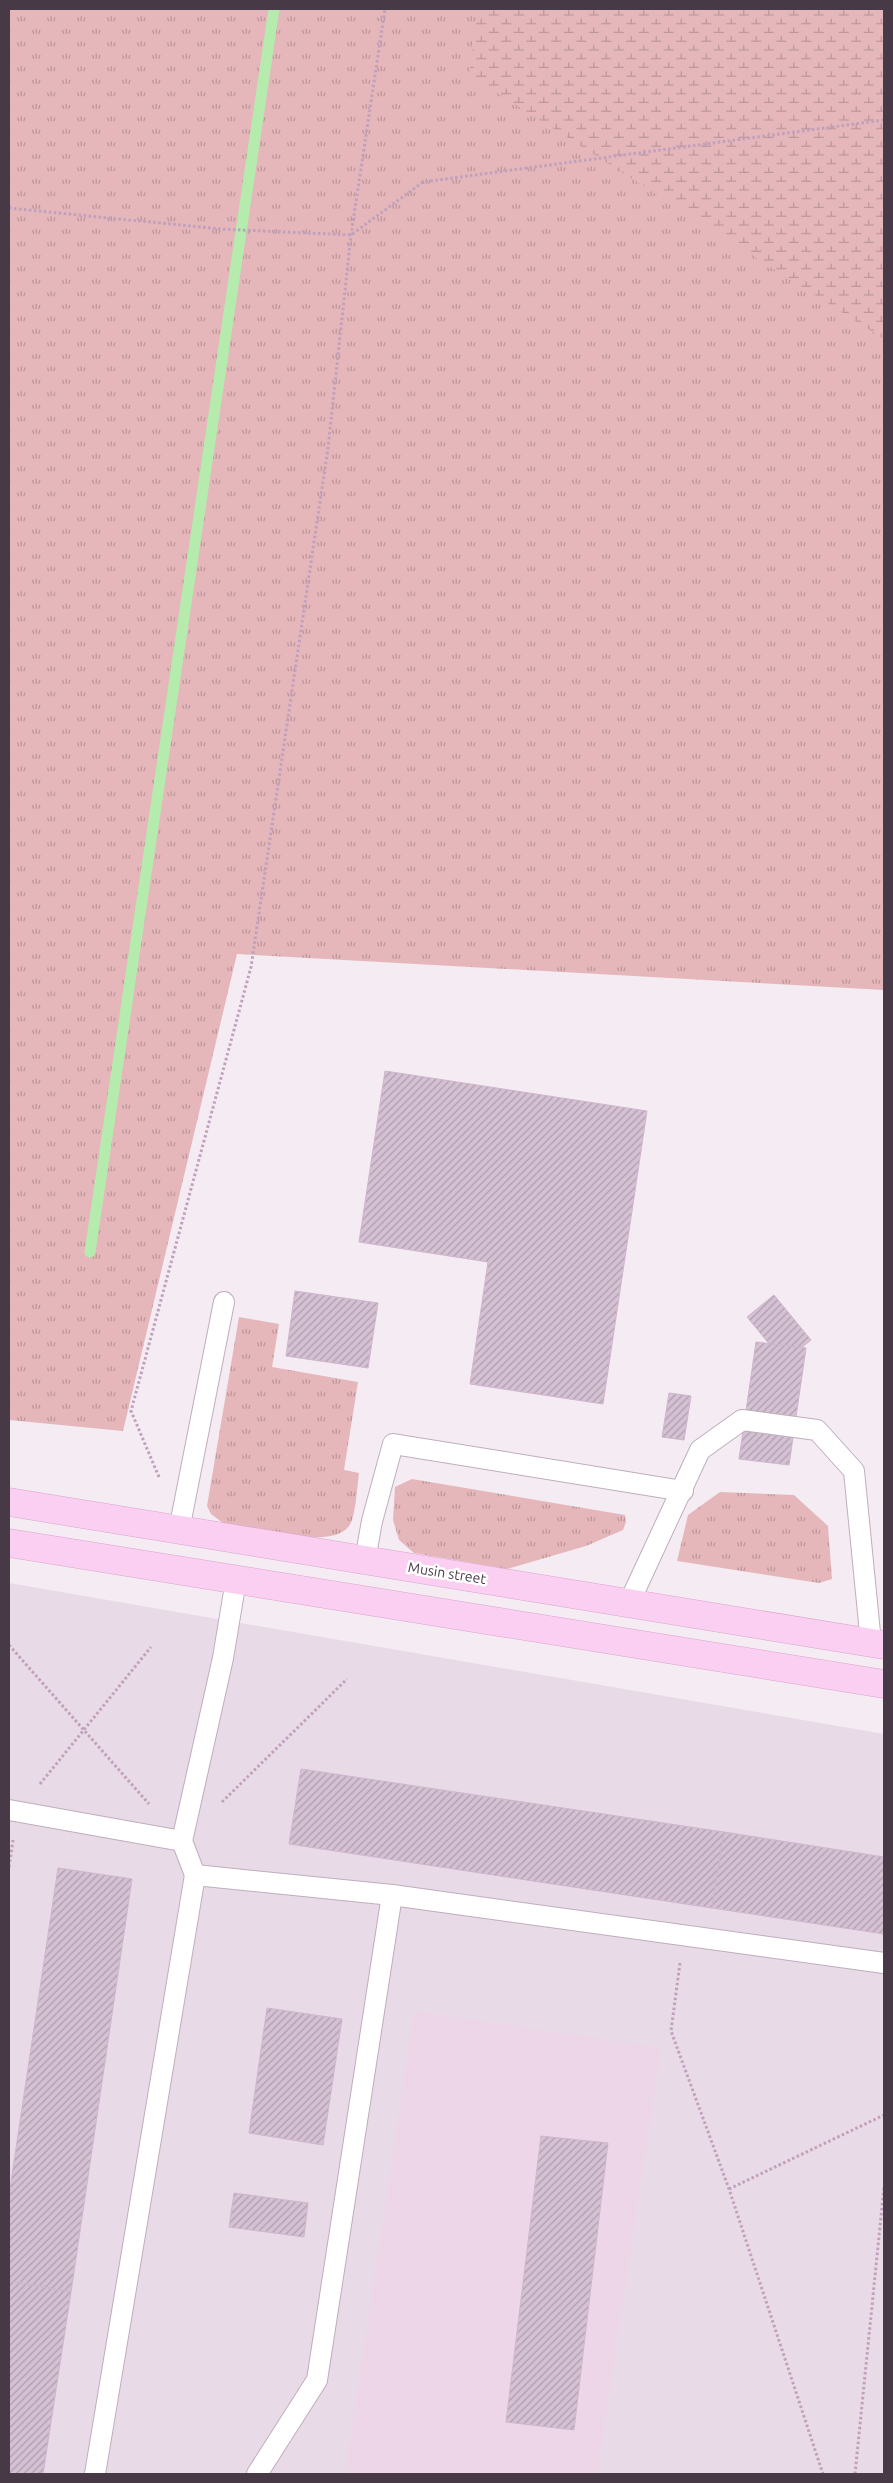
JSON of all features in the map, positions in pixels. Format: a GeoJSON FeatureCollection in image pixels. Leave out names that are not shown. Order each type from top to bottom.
{"type":"FeatureCollection","features":[{"type":"Feature","properties":{"kind":"street","name":"Musin street"},"geometry":{"type":"LineString","coordinates":[[9,1502],[878,1644]]}},
{"type":"Feature","properties":{"kind":"street"},"geometry":{"type":"LineString","coordinates":[[9,1543],[884,1684]]}},
{"type":"Feature","properties":{"kind":"lane"},"geometry":{"type":"LineString","coordinates":[[179,1530],[224,1302]]}},
{"type":"Feature","properties":{"kind":"lane"},"geometry":{"type":"LineString","coordinates":[[629,1603],[683,1491],[700,1450],[742,1420],[817,1430],[854,1471],[878,1644]]}},
{"type":"Feature","properties":{"kind":"lane"},"geometry":{"type":"LineString","coordinates":[[365,1560],[372,1521],[393,1444],[683,1491]]}},
{"type":"Feature","properties":{"kind":"lane"},"geometry":{"type":"LineString","coordinates":[[95,2474],[195,1875],[182,1841],[223,1658],[236,1580]]}},
{"type":"Feature","properties":{"kind":"lane"},"geometry":{"type":"LineString","coordinates":[[13,1811],[182,1841]]}},
{"type":"Feature","properties":{"kind":"lane"},"geometry":{"type":"LineString","coordinates":[[195,1875],[392,1895],[884,1963]]}},
{"type":"Feature","properties":{"kind":"lane"},"geometry":{"type":"LineString","coordinates":[[257,2474],[317,2380],[392,1895]]}},
{"type":"Feature","properties":{"kind":"path"},"geometry":{"type":"LineString","coordinates":[[160,1480],[131,1411],[251,967],[328,448],[351,235],[385,9]]}},
{"type":"Feature","properties":{"kind":"path"},"geometry":{"type":"LineString","coordinates":[[9,208],[220,229],[351,235],[423,182],[884,120]]}},
{"type":"Feature","properties":{"kind":"path"},"geometry":{"type":"LineString","coordinates":[[9,1867],[13,1811],[151,1647]]}},
{"type":"Feature","properties":{"kind":"path"},"geometry":{"type":"LineString","coordinates":[[684,1936],[671,2032],[729,2189],[822,2474]]}},
{"type":"Feature","properties":{"kind":"path"},"geometry":{"type":"LineString","coordinates":[[729,2189],[884,2115]]}},
{"type":"Feature","properties":{"kind":"path"},"geometry":{"type":"LineString","coordinates":[[855,2474],[884,2187]]}},
{"type":"Feature","properties":{"kind":"shaded area"},"geometry":{"type":"Polygon","coordinates":[[[9,1583],[884,1734],[884,2474],[9,2474],[9,1583]]]}},
{"type":"Feature","properties":{"kind":"shaded area"},"geometry":{"type":"Polygon","coordinates":[[[414,2011],[661,2048],[597,2474],[345,2474],[414,2011]]]}},
{"type":"Feature","properties":{"kind":"green space"},"geometry":{"type":"Polygon","coordinates":[[[9,9],[884,9],[884,990],[237,954],[123,1431],[9,1420],[9,9]]]}},
{"type":"Feature","properties":{"kind":"green space"},"geometry":{"type":"Polygon","coordinates":[[[478,9],[884,9],[884,339],[469,75],[478,9]]]}},
{"type":"Feature","properties":{"kind":"green space"},"geometry":{"type":"Polygon","coordinates":[[[239,1317],[279,1324],[272,1367],[358,1382],[344,1470],[359,1473],[356,1501],[349,1526],[340,1533],[326,1537],[309,1537],[270,1533],[223,1523],[211,1514],[207,1506],[239,1317]]]}},
{"type":"Feature","properties":{"kind":"green space"},"geometry":{"type":"Polygon","coordinates":[[[412,1479],[625,1515],[626,1522],[623,1530],[586,1546],[507,1569],[414,1553],[399,1540],[393,1520],[395,1487],[412,1479]]]}},
{"type":"Feature","properties":{"kind":"green space"},"geometry":{"type":"Polygon","coordinates":[[[720,1492],[794,1495],[828,1526],[832,1579],[819,1583],[677,1561],[688,1515],[720,1492]]]}},
{"type":"Feature","properties":{"kind":"building"},"geometry":{"type":"Polygon","coordinates":[[[385,1071],[647,1111],[603,1404],[470,1384],[488,1262],[359,1242],[385,1071]]]}},
{"type":"Feature","properties":{"kind":"building"},"geometry":{"type":"Polygon","coordinates":[[[295,1291],[378,1303],[368,1368],[286,1356],[295,1291]]]}},
{"type":"Feature","properties":{"kind":"building"},"geometry":{"type":"Polygon","coordinates":[[[774,1295],[811,1340],[784,1362],[747,1317],[774,1295]]]}},
{"type":"Feature","properties":{"kind":"building"},"geometry":{"type":"Polygon","coordinates":[[[756,1342],[806,1348],[789,1465],[739,1459],[756,1342]]]}},
{"type":"Feature","properties":{"kind":"building"},"geometry":{"type":"Polygon","coordinates":[[[669,1393],[691,1396],[684,1440],[662,1437],[669,1393]]]}},
{"type":"Feature","properties":{"kind":"building"},"geometry":{"type":"Polygon","coordinates":[[[301,1769],[724,1832],[712,1908],[289,1844],[301,1769]]]}},
{"type":"Feature","properties":{"kind":"building"},"geometry":{"type":"Polygon","coordinates":[[[724,1832],[884,1857],[884,1934],[712,1908],[724,1832]]]}},
{"type":"Feature","properties":{"kind":"building"},"geometry":{"type":"Polygon","coordinates":[[[58,1868],[132,1879],[71,2292],[9,2281],[9,2195],[58,1868]]]}},
{"type":"Feature","properties":{"kind":"building"},"geometry":{"type":"Polygon","coordinates":[[[267,2008],[342,2019],[323,2145],[249,2133],[267,2008]]]}},
{"type":"Feature","properties":{"kind":"building"},"geometry":{"type":"Polygon","coordinates":[[[541,2136],[608,2143],[574,2430],[506,2422],[541,2136]]]}},
{"type":"Feature","properties":{"kind":"building"},"geometry":{"type":"Polygon","coordinates":[[[234,2193],[308,2203],[304,2237],[229,2227],[234,2193]]]}},
{"type":"Feature","properties":{"kind":"building"},"geometry":{"type":"Polygon","coordinates":[[[9,2281],[71,2292],[43,2474],[9,2474],[9,2281]]]}},
{"type":"Feature","properties":{"kind":"waterway"},"geometry":{"type":"LineString","coordinates":[[90,1252],[274,9]]}}]}
